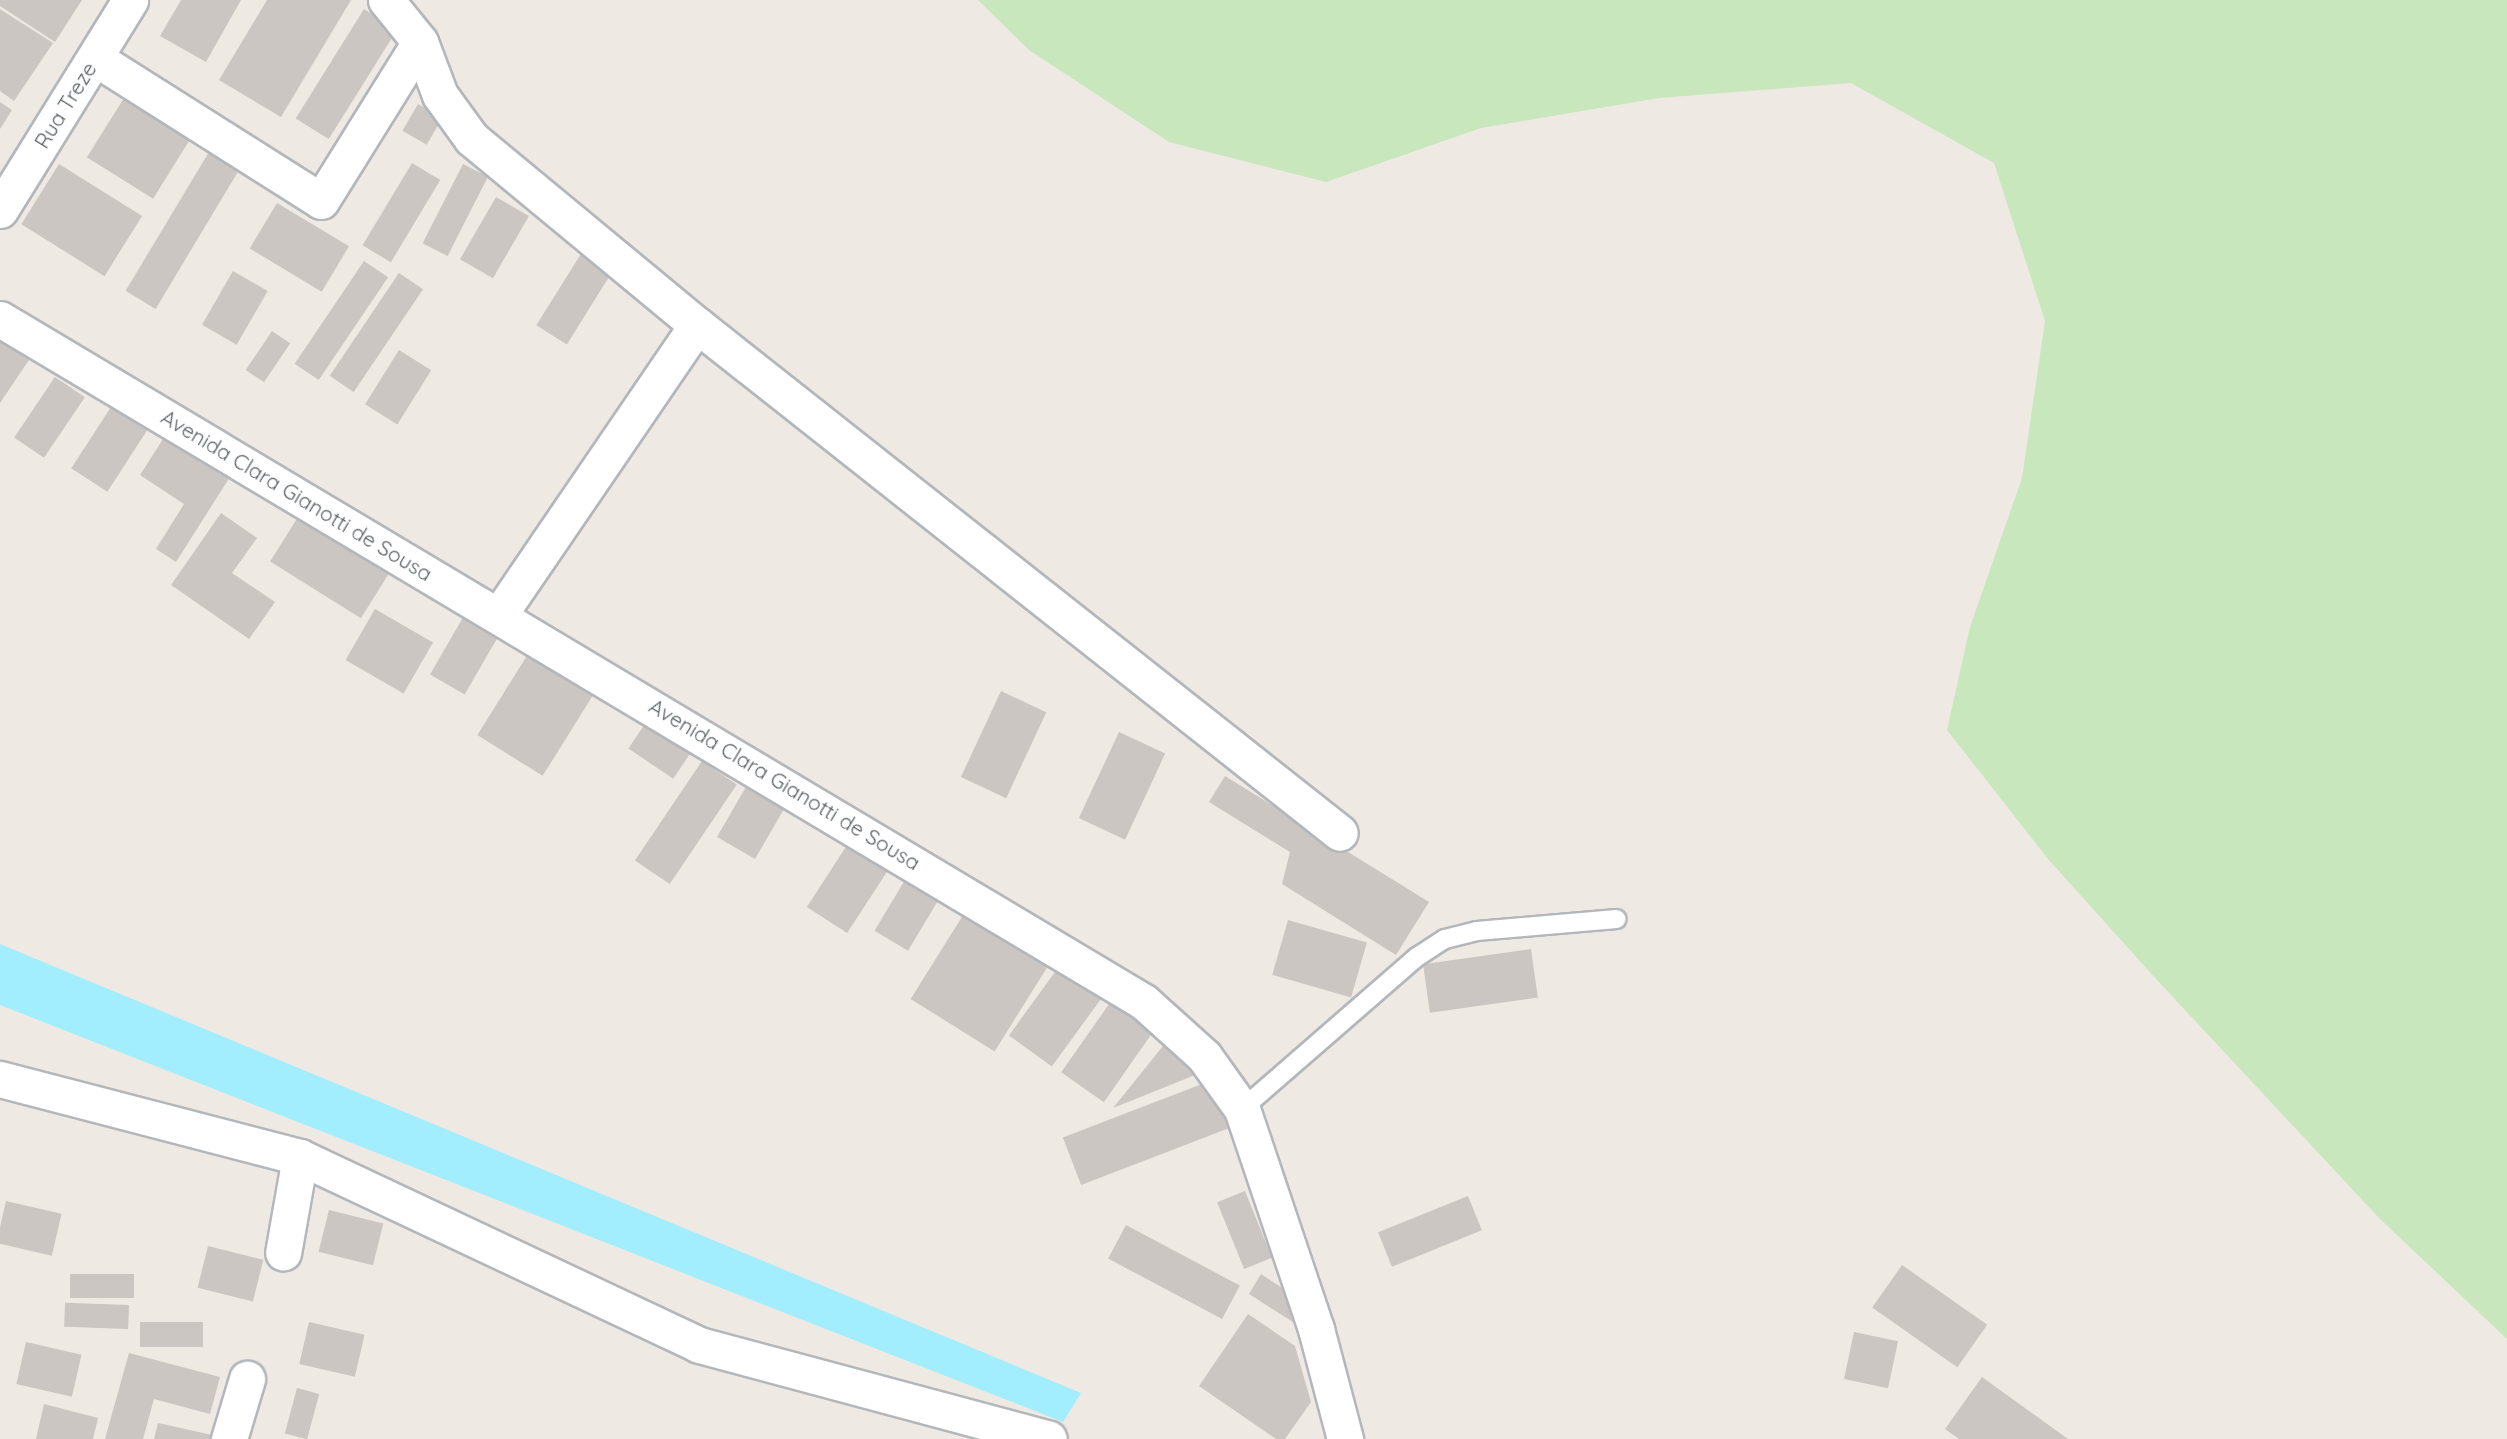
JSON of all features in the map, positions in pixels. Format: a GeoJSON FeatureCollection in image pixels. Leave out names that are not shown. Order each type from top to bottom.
{"type":"FeatureCollection","features":[{"type":"Feature","properties":{"kind":"street","name":"Rua Treze"},"geometry":{"type":"LineString","coordinates":[[0,210],[130,0]]}},
{"type":"Feature","properties":{"kind":"street"},"geometry":{"type":"LineString","coordinates":[[95,58],[321,201],[402,19]]}},
{"type":"Feature","properties":{"kind":"street"},"geometry":{"type":"LineString","coordinates":[[402,19],[440,95],[472,139],[697,325],[1340,833]]}},
{"type":"Feature","properties":{"kind":"street","name":"Avenida Clara Gianotti de Sousa"},"geometry":{"type":"LineString","coordinates":[[0,319],[1112,979],[1204,1056],[1242,1110],[1316,1329],[1345,1439]]}},
{"type":"Feature","properties":{"kind":"street"},"geometry":{"type":"LineString","coordinates":[[499,615],[697,325]]}},
{"type":"Feature","properties":{"kind":"street"},"geometry":{"type":"LineString","coordinates":[[0,1079],[300,1157],[699,1345],[1049,1439]]}},
{"type":"Feature","properties":{"kind":"street"},"geometry":{"type":"LineString","coordinates":[[283,1253],[300,1157]]}},
{"type":"Feature","properties":{"kind":"street"},"geometry":{"type":"LineString","coordinates":[[229,1439],[247,1379]]}},
{"type":"Feature","properties":{"kind":"lane"},"geometry":{"type":"LineString","coordinates":[[1242,1110],[1417,957],[1446,939],[1477,931],[1616,919]]}},
{"type":"Feature","properties":{"kind":"green space"},"geometry":{"type":"Polygon","coordinates":[[[978,0],[2507,0],[2507,1339],[2379,1218],[2157,980],[2048,859],[1947,730],[1970,627],[2022,478],[2045,321],[1994,163],[1851,83],[1659,98],[1481,128],[1326,182],[1169,142],[1029,50],[978,0]]]}},
{"type":"Feature","properties":{"kind":"water"},"geometry":{"type":"Polygon","coordinates":[[[0,944],[1081,1393],[1063,1422],[0,1005],[0,944]]]}},
{"type":"Feature","properties":{"kind":"building"},"geometry":{"type":"Polygon","coordinates":[[[0,0],[82,0],[55,42],[0,6],[0,0]]]}},
{"type":"Feature","properties":{"kind":"building"},"geometry":{"type":"Polygon","coordinates":[[[181,0],[241,0],[206,62],[160,36],[181,0]]]}},
{"type":"Feature","properties":{"kind":"building"},"geometry":{"type":"Polygon","coordinates":[[[267,0],[351,0],[281,117],[219,80],[267,0]]]}},
{"type":"Feature","properties":{"kind":"building"},"geometry":{"type":"Polygon","coordinates":[[[0,9],[53,43],[14,101],[0,91],[0,9]]]}},
{"type":"Feature","properties":{"kind":"building"},"geometry":{"type":"Polygon","coordinates":[[[364,9],[397,30],[329,139],[296,118],[364,9]]]}},
{"type":"Feature","properties":{"kind":"building"},"geometry":{"type":"Polygon","coordinates":[[[124,98],[190,139],[153,199],[87,157],[124,98]]]}},
{"type":"Feature","properties":{"kind":"building"},"geometry":{"type":"Polygon","coordinates":[[[0,102],[12,110],[0,129],[0,102]]]}},
{"type":"Feature","properties":{"kind":"building"},"geometry":{"type":"Polygon","coordinates":[[[418,104],[442,118],[427,145],[402,131],[418,104]]]}},
{"type":"Feature","properties":{"kind":"building"},"geometry":{"type":"Polygon","coordinates":[[[209,152],[239,170],[156,309],[126,291],[209,152]]]}},
{"type":"Feature","properties":{"kind":"building"},"geometry":{"type":"Polygon","coordinates":[[[412,163],[440,180],[391,262],[363,245],[412,163]]]}},
{"type":"Feature","properties":{"kind":"building"},"geometry":{"type":"Polygon","coordinates":[[[59,164],[142,216],[104,276],[21,224],[59,164]]]}},
{"type":"Feature","properties":{"kind":"building"},"geometry":{"type":"Polygon","coordinates":[[[463,164],[488,177],[448,256],[423,243],[463,164]]]}},
{"type":"Feature","properties":{"kind":"building"},"geometry":{"type":"Polygon","coordinates":[[[496,197],[529,216],[493,278],[460,259],[496,197]]]}},
{"type":"Feature","properties":{"kind":"building"},"geometry":{"type":"Polygon","coordinates":[[[277,203],[349,246],[322,292],[250,248],[277,203]]]}},
{"type":"Feature","properties":{"kind":"building"},"geometry":{"type":"Polygon","coordinates":[[[584,249],[615,268],[567,344],[536,325],[584,249]]]}},
{"type":"Feature","properties":{"kind":"building"},"geometry":{"type":"Polygon","coordinates":[[[364,261],[388,277],[319,380],[295,364],[364,261]]]}},
{"type":"Feature","properties":{"kind":"building"},"geometry":{"type":"Polygon","coordinates":[[[233,271],[268,291],[237,345],[202,325],[233,271]]]}},
{"type":"Feature","properties":{"kind":"building"},"geometry":{"type":"Polygon","coordinates":[[[399,273],[423,289],[354,392],[330,376],[399,273]]]}},
{"type":"Feature","properties":{"kind":"building"},"geometry":{"type":"Polygon","coordinates":[[[272,331],[290,343],[264,382],[246,370],[272,331]]]}},
{"type":"Feature","properties":{"kind":"building"},"geometry":{"type":"Polygon","coordinates":[[[0,341],[29,360],[0,403],[0,341]]]}},
{"type":"Feature","properties":{"kind":"building"},"geometry":{"type":"Polygon","coordinates":[[[399,350],[431,370],[397,424],[365,404],[399,350]]]}},
{"type":"Feature","properties":{"kind":"building"},"geometry":{"type":"Polygon","coordinates":[[[55,377],[85,397],[44,458],[14,438],[55,377]]]}},
{"type":"Feature","properties":{"kind":"building"},"geometry":{"type":"Polygon","coordinates":[[[111,407],[147,430],[107,492],[71,468],[111,407]]]}},
{"type":"Feature","properties":{"kind":"building"},"geometry":{"type":"Polygon","coordinates":[[[170,428],[235,469],[176,562],[156,549],[184,504],[140,475],[170,428]]]}},
{"type":"Feature","properties":{"kind":"building"},"geometry":{"type":"Polygon","coordinates":[[[303,509],[394,566],[361,618],[270,562],[303,509]]]}},
{"type":"Feature","properties":{"kind":"building"},"geometry":{"type":"Polygon","coordinates":[[[221,513],[257,538],[232,573],[275,602],[249,639],[171,585],[221,513]]]}},
{"type":"Feature","properties":{"kind":"building"},"geometry":{"type":"Polygon","coordinates":[[[469,607],[504,627],[465,695],[430,675],[469,607]]]}},
{"type":"Feature","properties":{"kind":"building"},"geometry":{"type":"Polygon","coordinates":[[[375,609],[433,642],[404,694],[346,660],[375,609]]]}},
{"type":"Feature","properties":{"kind":"building"},"geometry":{"type":"Polygon","coordinates":[[[533,646],[598,687],[543,776],[477,735],[533,646]]]}},
{"type":"Feature","properties":{"kind":"building"},"geometry":{"type":"Polygon","coordinates":[[[1001,691],[1046,712],[1006,798],[961,777],[1001,691]]]}},
{"type":"Feature","properties":{"kind":"building"},"geometry":{"type":"Polygon","coordinates":[[[653,712],[698,742],[673,779],[628,748],[653,712]]]}},
{"type":"Feature","properties":{"kind":"building"},"geometry":{"type":"Polygon","coordinates":[[[1119,732],[1165,754],[1125,840],[1079,818],[1119,732]]]}},
{"type":"Feature","properties":{"kind":"building"},"geometry":{"type":"Polygon","coordinates":[[[702,761],[737,784],[670,884],[635,860],[702,761]]]}},
{"type":"Feature","properties":{"kind":"building"},"geometry":{"type":"Polygon","coordinates":[[[1225,776],[1429,902],[1396,955],[1282,884],[1290,852],[1209,802],[1225,776]]]}},
{"type":"Feature","properties":{"kind":"building"},"geometry":{"type":"Polygon","coordinates":[[[747,785],[785,807],[755,859],[717,837],[747,785]]]}},
{"type":"Feature","properties":{"kind":"building"},"geometry":{"type":"Polygon","coordinates":[[[851,839],[891,865],[847,933],[807,907],[851,839]]]}},
{"type":"Feature","properties":{"kind":"building"},"geometry":{"type":"Polygon","coordinates":[[[908,875],[941,895],[908,951],[875,931],[908,875]]]}},
{"type":"Feature","properties":{"kind":"building"},"geometry":{"type":"Polygon","coordinates":[[[970,904],[1054,956],[995,1051],[911,999],[970,904]]]}},
{"type":"Feature","properties":{"kind":"building"},"geometry":{"type":"Polygon","coordinates":[[[1288,920],[1367,943],[1351,997],[1272,975],[1288,920]]]}},
{"type":"Feature","properties":{"kind":"building"},"geometry":{"type":"Polygon","coordinates":[[[1531,949],[1538,998],[1430,1013],[1423,964],[1531,949]]]}},
{"type":"Feature","properties":{"kind":"building"},"geometry":{"type":"Polygon","coordinates":[[[1063,961],[1106,992],[1052,1067],[1009,1035],[1063,961]]]}},
{"type":"Feature","properties":{"kind":"building"},"geometry":{"type":"Polygon","coordinates":[[[1114,997],[1157,1027],[1104,1102],[1061,1072],[1114,997]]]}},
{"type":"Feature","properties":{"kind":"building"},"geometry":{"type":"Polygon","coordinates":[[[1167,1041],[1205,1071],[1113,1108],[1167,1041]]]}},
{"type":"Feature","properties":{"kind":"building"},"geometry":{"type":"Polygon","coordinates":[[[1215,1079],[1233,1127],[1081,1185],[1063,1137],[1215,1079]]]}},
{"type":"Feature","properties":{"kind":"building"},"geometry":{"type":"Polygon","coordinates":[[[1245,1191],[1272,1258],[1244,1269],[1217,1202],[1245,1191]]]}},
{"type":"Feature","properties":{"kind":"building"},"geometry":{"type":"Polygon","coordinates":[[[1468,1196],[1482,1230],[1392,1267],[1378,1232],[1468,1196]]]}},
{"type":"Feature","properties":{"kind":"building"},"geometry":{"type":"Polygon","coordinates":[[[6,1201],[62,1214],[52,1256],[0,1244],[0,1227],[6,1201]]]}},
{"type":"Feature","properties":{"kind":"building"},"geometry":{"type":"Polygon","coordinates":[[[329,1210],[383,1224],[373,1265],[319,1252],[329,1210]]]}},
{"type":"Feature","properties":{"kind":"building"},"geometry":{"type":"Polygon","coordinates":[[[1126,1225],[1240,1286],[1222,1319],[1108,1259],[1126,1225]]]}},
{"type":"Feature","properties":{"kind":"building"},"geometry":{"type":"Polygon","coordinates":[[[208,1246],[263,1260],[253,1302],[198,1288],[208,1246]]]}},
{"type":"Feature","properties":{"kind":"building"},"geometry":{"type":"Polygon","coordinates":[[[1902,1265],[1987,1325],[1957,1367],[1872,1308],[1902,1265]]]}},
{"type":"Feature","properties":{"kind":"building"},"geometry":{"type":"Polygon","coordinates":[[[70,1274],[134,1274],[134,1298],[70,1298],[70,1274]]]}},
{"type":"Feature","properties":{"kind":"building"},"geometry":{"type":"Polygon","coordinates":[[[1261,1274],[1288,1292],[1296,1324],[1249,1294],[1261,1274]]]}},
{"type":"Feature","properties":{"kind":"building"},"geometry":{"type":"Polygon","coordinates":[[[65,1303],[129,1305],[128,1329],[64,1327],[65,1303]]]}},
{"type":"Feature","properties":{"kind":"building"},"geometry":{"type":"Polygon","coordinates":[[[1248,1314],[1295,1346],[1311,1402],[1285,1439],[1276,1439],[1199,1386],[1248,1314]]]}},
{"type":"Feature","properties":{"kind":"building"},"geometry":{"type":"Polygon","coordinates":[[[140,1322],[203,1322],[203,1347],[140,1347],[140,1322]]]}},
{"type":"Feature","properties":{"kind":"building"},"geometry":{"type":"Polygon","coordinates":[[[309,1322],[365,1335],[355,1377],[299,1364],[309,1322]]]}},
{"type":"Feature","properties":{"kind":"building"},"geometry":{"type":"Polygon","coordinates":[[[1854,1332],[1898,1341],[1888,1388],[1844,1379],[1854,1332]]]}},
{"type":"Feature","properties":{"kind":"building"},"geometry":{"type":"Polygon","coordinates":[[[26,1342],[82,1355],[72,1397],[16,1384],[26,1342]]]}},
{"type":"Feature","properties":{"kind":"building"},"geometry":{"type":"Polygon","coordinates":[[[129,1353],[220,1377],[210,1414],[154,1399],[143,1439],[105,1439],[129,1353]]]}},
{"type":"Feature","properties":{"kind":"building"},"geometry":{"type":"Polygon","coordinates":[[[1982,1377],[2068,1439],[1959,1439],[1945,1429],[1982,1377]]]}},
{"type":"Feature","properties":{"kind":"building"},"geometry":{"type":"Polygon","coordinates":[[[297,1388],[319,1394],[307,1439],[285,1433],[297,1388]]]}},
{"type":"Feature","properties":{"kind":"building"},"geometry":{"type":"Polygon","coordinates":[[[44,1404],[98,1418],[93,1439],[36,1439],[44,1404]]]}},
{"type":"Feature","properties":{"kind":"building"},"geometry":{"type":"Polygon","coordinates":[[[158,1423],[212,1435],[211,1439],[154,1439],[158,1423]]]}}]}
